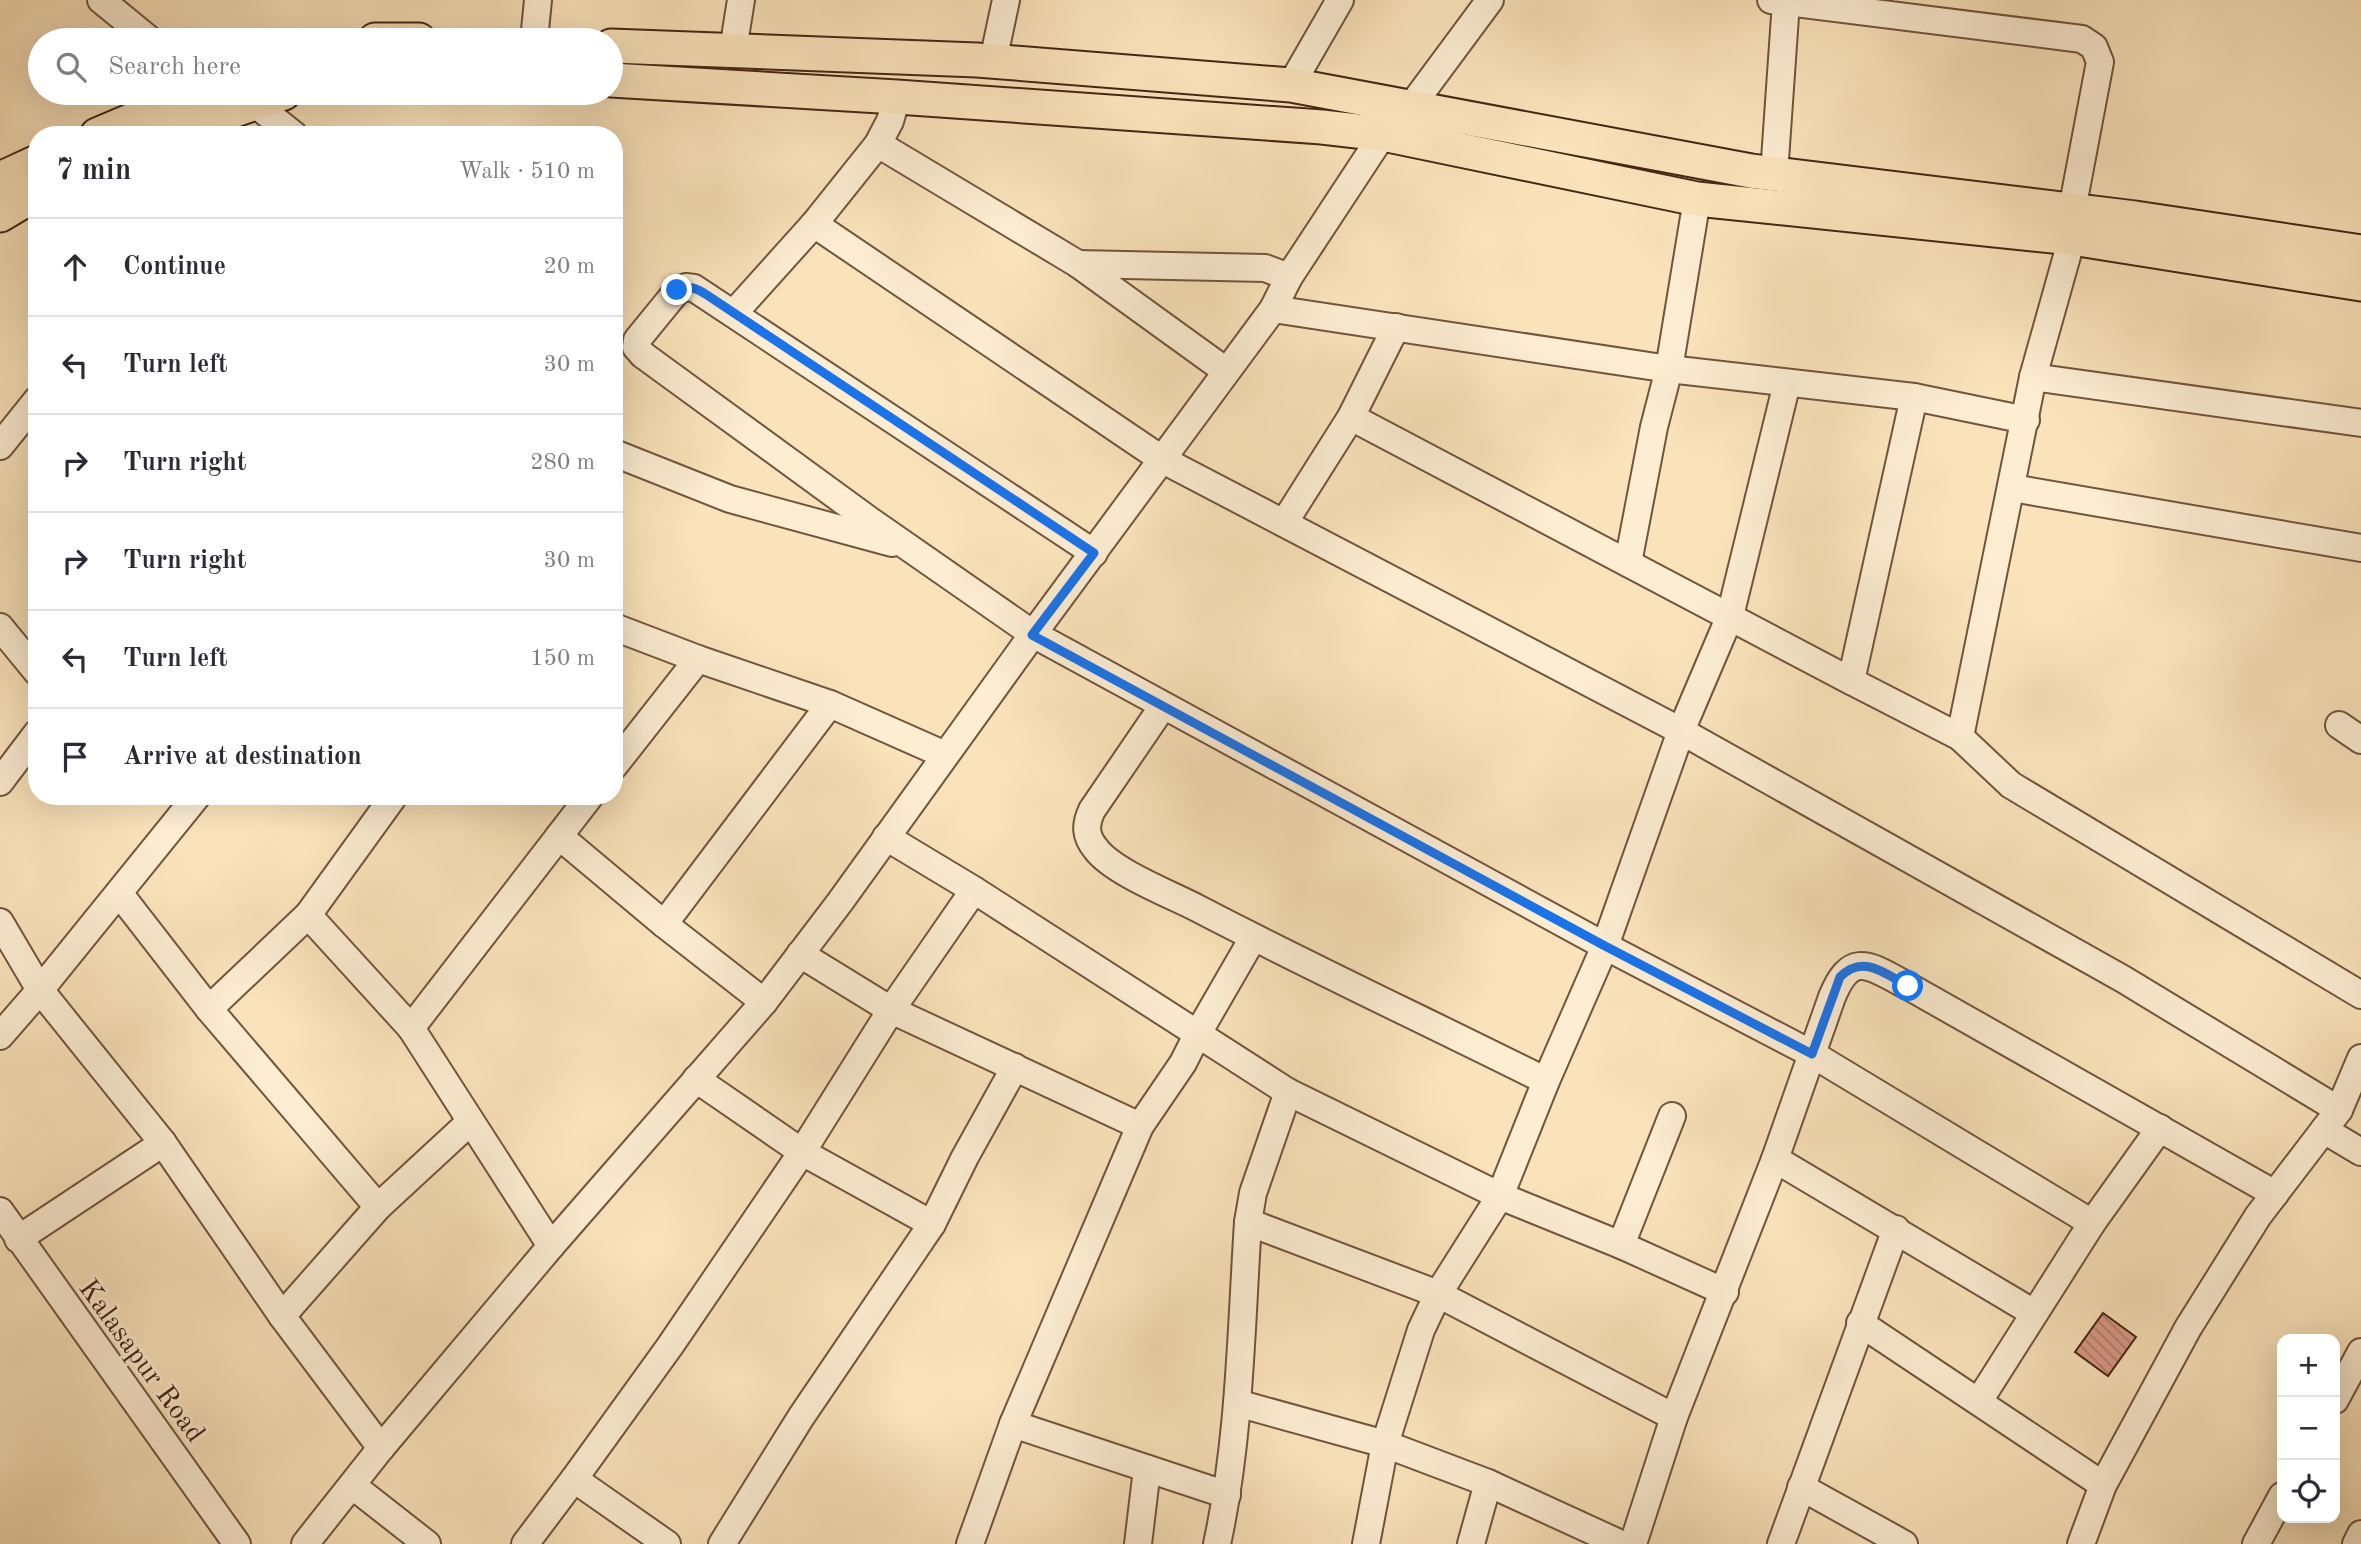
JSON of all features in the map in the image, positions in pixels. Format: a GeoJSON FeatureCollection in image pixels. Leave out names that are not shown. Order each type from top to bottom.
{"type":"FeatureCollection","features":[{"type":"Feature","properties":{"kind":"main road"},"geometry":{"type":"LineString","coordinates":[[623,46],[993,61],[1291,85],[1774,174],[2072,224],[2361,284]]}},
{"type":"Feature","properties":{"kind":"main road"},"geometry":{"type":"LineString","coordinates":[[623,81],[1322,127],[1383,134],[1696,199],[2072,224],[2361,252]]}},
{"type":"Feature","properties":{"kind":"main road"},"geometry":{"type":"LineString","coordinates":[[118,126],[167,105]]}},
{"type":"Feature","properties":{"kind":"main road"},"geometry":{"type":"LineString","coordinates":[[189,126],[249,105]]}},
{"type":"Feature","properties":{"kind":"main road"},"geometry":{"type":"LineString","coordinates":[[0,179],[28,166]]}},
{"type":"Feature","properties":{"kind":"main road"},"geometry":{"type":"LineString","coordinates":[[0,215],[28,198]]}},
{"type":"Feature","properties":{"kind":"street"},"geometry":{"type":"LineString","coordinates":[[101,0],[135,28]]}},
{"type":"Feature","properties":{"kind":"street"},"geometry":{"type":"LineString","coordinates":[[535,28],[538,0]]}},
{"type":"Feature","properties":{"kind":"street"},"geometry":{"type":"LineString","coordinates":[[733,50],[741,0]]}},
{"type":"Feature","properties":{"kind":"street"},"geometry":{"type":"LineString","coordinates":[[993,61],[1006,0]]}},
{"type":"Feature","properties":{"kind":"street"},"geometry":{"type":"LineString","coordinates":[[1291,85],[1340,0]]}},
{"type":"Feature","properties":{"kind":"street"},"geometry":{"type":"LineString","coordinates":[[1410,108],[1490,0]]}},
{"type":"Feature","properties":{"kind":"street"},"geometry":{"type":"LineString","coordinates":[[1774,174],[1779,1],[2082,39],[2094,47],[2100,62],[2072,224],[2033,377],[1960,737]]}},
{"type":"Feature","properties":{"kind":"street"},"geometry":{"type":"LineString","coordinates":[[734,313],[814,224],[878,144],[890,121],[897,97]]}},
{"type":"Feature","properties":{"kind":"street"},"geometry":{"type":"LineString","coordinates":[[274,105],[288,126]]}},
{"type":"Feature","properties":{"kind":"street"},"geometry":{"type":"LineString","coordinates":[[305,1544],[381,1448],[551,1246],[764,1002],[1273,309],[1289,277],[1383,134]]}},
{"type":"Feature","properties":{"kind":"street"},"geometry":{"type":"LineString","coordinates":[[878,144],[1078,264],[1226,371]]}},
{"type":"Feature","properties":{"kind":"street"},"geometry":{"type":"LineString","coordinates":[[1628,563],[1654,426],[1669,369],[1696,199]]}},
{"type":"Feature","properties":{"kind":"street"},"geometry":{"type":"LineString","coordinates":[[814,224],[1163,460],[1681,731],[2123,979],[2331,1120],[2361,1152]]}},
{"type":"Feature","properties":{"kind":"street"},"geometry":{"type":"LineString","coordinates":[[1078,264],[1265,268],[1289,277]]}},
{"type":"Feature","properties":{"kind":"street"},"geometry":{"type":"LineString","coordinates":[[1094,553],[694,288],[677,290],[637,340],[636,347],[643,355],[1032,635],[1605,946],[1812,1054],[2092,1223]]}},
{"type":"Feature","properties":{"kind":"street"},"geometry":{"type":"LineString","coordinates":[[1273,309],[1669,369],[1914,397],[2026,420]]}},
{"type":"Feature","properties":{"kind":"street"},"geometry":{"type":"LineString","coordinates":[[1284,523],[1350,417],[1396,327]]}},
{"type":"Feature","properties":{"kind":"street"},"geometry":{"type":"LineString","coordinates":[[2033,377],[2361,423]]}},
{"type":"Feature","properties":{"kind":"street"},"geometry":{"type":"LineString","coordinates":[[1366,1544],[1385,1444],[1421,1330],[1438,1294],[1500,1196],[1546,1081],[1605,946],[1681,731],[1730,616],[1787,383]]}},
{"type":"Feature","properties":{"kind":"street"},"geometry":{"type":"LineString","coordinates":[[1851,681],[1914,397]]}},
{"type":"Feature","properties":{"kind":"street"},"geometry":{"type":"LineString","coordinates":[[0,446],[28,411]]}},
{"type":"Feature","properties":{"kind":"street"},"geometry":{"type":"LineString","coordinates":[[1350,417],[1960,737],[2011,785],[2361,995]]}},
{"type":"Feature","properties":{"kind":"street"},"geometry":{"type":"LineString","coordinates":[[623,457],[730,499],[910,549]]}},
{"type":"Feature","properties":{"kind":"street"},"geometry":{"type":"LineString","coordinates":[[2012,488],[2361,548]]}},
{"type":"Feature","properties":{"kind":"street"},"geometry":{"type":"LineString","coordinates":[[0,627],[28,661]]}},
{"type":"Feature","properties":{"kind":"street"},"geometry":{"type":"LineString","coordinates":[[623,630],[830,704],[945,755]]}},
{"type":"Feature","properties":{"kind":"street"},"geometry":{"type":"LineString","coordinates":[[623,754],[698,659]]}},
{"type":"Feature","properties":{"kind":"street"},"geometry":{"type":"LineString","coordinates":[[664,924],[830,704]]}},
{"type":"Feature","properties":{"kind":"street"},"geometry":{"type":"LineString","coordinates":[[1163,706],[1092,810],[1086,823],[1087,835],[1096,850],[1126,872],[1253,938],[1546,1081]]}},
{"type":"Feature","properties":{"kind":"street"},"geometry":{"type":"LineString","coordinates":[[2339,725],[2361,740]]}},
{"type":"Feature","properties":{"kind":"street"},"geometry":{"type":"LineString","coordinates":[[0,782],[28,745]]}},
{"type":"Feature","properties":{"kind":"street"},"geometry":{"type":"LineString","coordinates":[[0,1036],[190,805]]}},
{"type":"Feature","properties":{"kind":"street"},"geometry":{"type":"LineString","coordinates":[[209,1009],[308,915],[387,805]]}},
{"type":"Feature","properties":{"kind":"street"},"geometry":{"type":"LineString","coordinates":[[411,1028],[583,805]]}},
{"type":"Feature","properties":{"kind":"street"},"geometry":{"type":"LineString","coordinates":[[559,836],[664,924],[764,1002]]}},
{"type":"Feature","properties":{"kind":"street"},"geometry":{"type":"LineString","coordinates":[[886,837],[974,890],[1288,1091],[1500,1196],[1621,1245],[1725,1292]]}},
{"type":"Feature","properties":{"kind":"street"},"geometry":{"type":"LineString","coordinates":[[524,1544],[670,1346],[802,1152],[891,1010],[974,890]]}},
{"type":"Feature","properties":{"kind":"street"},"geometry":{"type":"LineString","coordinates":[[119,893],[209,1009],[378,1207]]}},
{"type":"Feature","properties":{"kind":"street"},"geometry":{"type":"LineString","coordinates":[[308,915],[411,1028],[551,1246]]}},
{"type":"Feature","properties":{"kind":"street"},"geometry":{"type":"LineString","coordinates":[[0,922],[40,990],[163,1143],[282,1316],[381,1448]]}},
{"type":"Feature","properties":{"kind":"street"},"geometry":{"type":"LineString","coordinates":[[970,1544],[1013,1424],[1140,1126],[1183,1063],[1253,938]]}},
{"type":"Feature","properties":{"kind":"street"},"geometry":{"type":"LineString","coordinates":[[800,954],[891,1010],[1140,1126]]}},
{"type":"Feature","properties":{"kind":"street"},"geometry":{"type":"LineString","coordinates":[[1633,1544],[1674,1417],[1725,1292],[1840,977],[1850,968],[1865,965],[1908,986],[2275,1194]]}},
{"type":"Feature","properties":{"kind":"street"},"geometry":{"type":"LineString","coordinates":[[2081,1544],[2102,1485],[2188,1328],[2259,1216],[2331,1120],[2361,1058]]}},
{"type":"Feature","properties":{"kind":"street"},"geometry":{"type":"LineString","coordinates":[[722,1544],[801,1417],[932,1224],[965,1157],[1015,1067]]}},
{"type":"Feature","properties":{"kind":"street"},"geometry":{"type":"LineString","coordinates":[[696,1080],[802,1152],[932,1224]]}},
{"type":"Feature","properties":{"kind":"street"},"geometry":{"type":"LineString","coordinates":[[1217,1544],[1227,1495],[1237,1403],[1248,1222],[1253,1193],[1288,1091]]}},
{"type":"Feature","properties":{"kind":"street"},"geometry":{"type":"LineString","coordinates":[[1621,1245],[1672,1116]]}},
{"type":"Feature","properties":{"kind":"street"},"geometry":{"type":"LineString","coordinates":[[282,1316],[378,1207],[471,1122]]}},
{"type":"Feature","properties":{"kind":"street"},"geometry":{"type":"LineString","coordinates":[[1979,1401],[2092,1223],[2160,1128]]}},
{"type":"Feature","properties":{"kind":"street"},"geometry":{"type":"LineString","coordinates":[[18,1239],[163,1143]]}},
{"type":"Feature","properties":{"kind":"street"},"geometry":{"type":"LineString","coordinates":[[1775,1159],[2034,1313]]}},
{"type":"Feature","properties":{"kind":"street","name":"Kalasapur Road"},"geometry":{"type":"LineString","coordinates":[[0,1211],[237,1544]]}},
{"type":"Feature","properties":{"kind":"street"},"geometry":{"type":"LineString","coordinates":[[1248,1222],[1438,1294],[1674,1417]]}},
{"type":"Feature","properties":{"kind":"street"},"geometry":{"type":"LineString","coordinates":[[1780,1544],[1896,1229]]}},
{"type":"Feature","properties":{"kind":"street"},"geometry":{"type":"LineString","coordinates":[[1860,1323],[2102,1485]]}},
{"type":"Feature","properties":{"kind":"street"},"geometry":{"type":"LineString","coordinates":[[2337,1397],[2361,1352]]}},
{"type":"Feature","properties":{"kind":"street"},"geometry":{"type":"LineString","coordinates":[[1237,1403],[1385,1444],[1488,1483],[1620,1544]]}},
{"type":"Feature","properties":{"kind":"street"},"geometry":{"type":"LineString","coordinates":[[1013,1424],[1227,1495]]}},
{"type":"Feature","properties":{"kind":"street"},"geometry":{"type":"LineString","coordinates":[[1138,1544],[1147,1469]]}},
{"type":"Feature","properties":{"kind":"street"},"geometry":{"type":"LineString","coordinates":[[574,1479],[667,1544]]}},
{"type":"Feature","properties":{"kind":"street"},"geometry":{"type":"LineString","coordinates":[[1471,1544],[1488,1483]]}},
{"type":"Feature","properties":{"kind":"street"},"geometry":{"type":"LineString","coordinates":[[353,1486],[427,1544]]}},
{"type":"Feature","properties":{"kind":"street"},"geometry":{"type":"LineString","coordinates":[[1801,1487],[1904,1544]]}},
{"type":"Feature","properties":{"kind":"street"},"geometry":{"type":"LineString","coordinates":[[2256,1544],[2277,1505]]}},
{"type":"Feature","properties":{"kind":"street"},"geometry":{"type":"LineString","coordinates":[[2356,1544],[2361,1534]]}},
{"type":"Feature","properties":{"kind":"building"},"geometry":{"type":"Polygon","coordinates":[[[2103,1313],[2136,1337],[2108,1376],[2075,1352],[2103,1313]]]}},
{"type":"Feature","properties":{"kind":"route"},"geometry":{"type":"LineString","coordinates":[[677,290],[694,288],[707,295],[1094,553],[1032,635],[1605,946],[1812,1054],[1840,977],[1850,968],[1865,965],[1908,986]]}}]}
